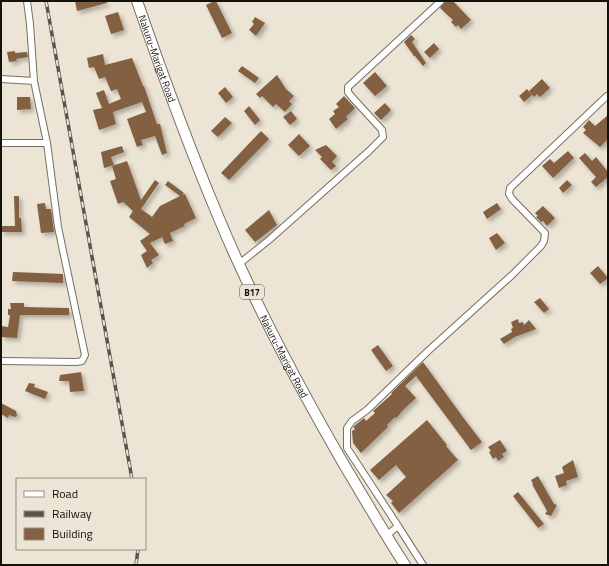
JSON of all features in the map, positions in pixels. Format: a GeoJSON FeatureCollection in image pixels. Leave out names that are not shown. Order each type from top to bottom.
{"type":"FeatureCollection","features":[{"type":"Feature","properties":{"kind":"main road","name":"Nakuru-Marigat Road"},"geometry":{"type":"LineString","coordinates":[[137,1],[170,98],[239,264],[264,316],[322,427],[386,536],[405,565]]}},
{"type":"Feature","properties":{"kind":"street"},"geometry":{"type":"LineString","coordinates":[[1,361],[76,362],[82,361],[85,355],[58,228],[47,144],[34,81],[27,1]]}},
{"type":"Feature","properties":{"kind":"street"},"geometry":{"type":"LineString","coordinates":[[239,264],[269,240],[383,137],[382,130],[350,96],[348,87],[441,1]]}},
{"type":"Feature","properties":{"kind":"street"},"geometry":{"type":"LineString","coordinates":[[1,79],[34,81]]}},
{"type":"Feature","properties":{"kind":"street"},"geometry":{"type":"LineString","coordinates":[[423,565],[347,448],[347,428],[352,421],[367,410],[428,351],[512,275],[541,246],[544,241],[545,233],[512,199],[509,194],[510,188],[607,96]]}},
{"type":"Feature","properties":{"kind":"street"},"geometry":{"type":"LineString","coordinates":[[1,143],[47,144]]}},
{"type":"Feature","properties":{"kind":"street"},"geometry":{"type":"LineString","coordinates":[[386,536],[398,526]]}},
{"type":"Feature","properties":{"kind":"building"},"geometry":{"type":"Polygon","coordinates":[[[75,1],[107,1],[107,3],[77,11],[75,1]]]}},
{"type":"Feature","properties":{"kind":"building"},"geometry":{"type":"Polygon","coordinates":[[[216,1],[232,33],[222,38],[206,5],[216,1]]]}},
{"type":"Feature","properties":{"kind":"building"},"geometry":{"type":"Polygon","coordinates":[[[445,1],[453,1],[471,20],[461,29],[458,25],[456,27],[451,22],[453,20],[440,8],[445,1]]]}},
{"type":"Feature","properties":{"kind":"building"},"geometry":{"type":"Polygon","coordinates":[[[118,12],[124,30],[111,34],[105,16],[118,12]]]}},
{"type":"Feature","properties":{"kind":"building"},"geometry":{"type":"Polygon","coordinates":[[[255,17],[265,23],[256,36],[249,30],[254,24],[252,22],[255,17]]]}},
{"type":"Feature","properties":{"kind":"building"},"geometry":{"type":"Polygon","coordinates":[[[411,35],[415,39],[412,42],[426,63],[423,66],[404,42],[411,35]]]}},
{"type":"Feature","properties":{"kind":"building"},"geometry":{"type":"Polygon","coordinates":[[[434,43],[439,49],[430,58],[424,52],[434,43]]]}},
{"type":"Feature","properties":{"kind":"building"},"geometry":{"type":"Polygon","coordinates":[[[15,51],[15,53],[27,52],[28,57],[9,62],[7,52],[15,51]]]}},
{"type":"Feature","properties":{"kind":"building"},"geometry":{"type":"Polygon","coordinates":[[[103,54],[105,65],[132,58],[144,86],[157,124],[160,124],[167,153],[162,155],[155,136],[141,140],[143,145],[137,147],[127,119],[146,112],[142,102],[113,112],[116,124],[99,130],[93,110],[102,108],[96,93],[104,90],[109,104],[121,99],[117,89],[111,91],[105,77],[99,79],[94,67],[89,68],[87,58],[103,54]]]}},
{"type":"Feature","properties":{"kind":"building"},"geometry":{"type":"Polygon","coordinates":[[[242,66],[259,78],[255,83],[238,71],[242,66]]]}},
{"type":"Feature","properties":{"kind":"building"},"geometry":{"type":"Polygon","coordinates":[[[375,72],[387,86],[375,96],[363,83],[375,72]]]}},
{"type":"Feature","properties":{"kind":"building"},"geometry":{"type":"Polygon","coordinates":[[[277,75],[286,89],[294,96],[289,101],[292,104],[285,112],[276,104],[273,107],[262,96],[260,98],[256,94],[277,75]]]}},
{"type":"Feature","properties":{"kind":"building"},"geometry":{"type":"Polygon","coordinates":[[[542,79],[550,88],[540,97],[537,94],[534,97],[529,91],[542,79]]]}},
{"type":"Feature","properties":{"kind":"building"},"geometry":{"type":"Polygon","coordinates":[[[225,87],[233,97],[226,103],[218,93],[225,87]]]}},
{"type":"Feature","properties":{"kind":"building"},"geometry":{"type":"Polygon","coordinates":[[[527,89],[532,95],[524,102],[519,96],[527,89]]]}},
{"type":"Feature","properties":{"kind":"building"},"geometry":{"type":"Polygon","coordinates":[[[344,96],[355,108],[346,117],[348,119],[336,129],[329,119],[335,114],[333,111],[339,107],[336,104],[344,96]]]}},
{"type":"Feature","properties":{"kind":"building"},"geometry":{"type":"Polygon","coordinates":[[[17,97],[30,97],[31,109],[17,110],[17,97]]]}},
{"type":"Feature","properties":{"kind":"building"},"geometry":{"type":"Polygon","coordinates":[[[385,103],[391,110],[381,120],[374,113],[385,103]]]}},
{"type":"Feature","properties":{"kind":"building"},"geometry":{"type":"Polygon","coordinates":[[[249,106],[260,120],[255,125],[244,111],[249,106]]]}},
{"type":"Feature","properties":{"kind":"building"},"geometry":{"type":"Polygon","coordinates":[[[291,111],[297,119],[290,125],[283,117],[291,111]]]}},
{"type":"Feature","properties":{"kind":"building"},"geometry":{"type":"Polygon","coordinates":[[[608,115],[608,139],[600,147],[583,133],[586,130],[583,127],[589,120],[595,126],[608,115]]]}},
{"type":"Feature","properties":{"kind":"building"},"geometry":{"type":"Polygon","coordinates":[[[225,117],[232,123],[218,137],[211,131],[225,117]]]}},
{"type":"Feature","properties":{"kind":"building"},"geometry":{"type":"Polygon","coordinates":[[[261,131],[269,139],[229,180],[221,173],[261,131]]]}},
{"type":"Feature","properties":{"kind":"building"},"geometry":{"type":"Polygon","coordinates":[[[299,134],[310,146],[299,156],[288,145],[299,134]]]}},
{"type":"Feature","properties":{"kind":"building"},"geometry":{"type":"Polygon","coordinates":[[[326,145],[337,156],[332,162],[336,166],[331,170],[320,159],[322,157],[315,150],[326,145]]]}},
{"type":"Feature","properties":{"kind":"building"},"geometry":{"type":"Polygon","coordinates":[[[122,146],[124,152],[111,157],[114,165],[104,168],[101,152],[122,146]]]}},
{"type":"Feature","properties":{"kind":"building"},"geometry":{"type":"Polygon","coordinates":[[[568,151],[574,158],[553,178],[542,166],[550,159],[554,163],[568,151]]]}},
{"type":"Feature","properties":{"kind":"building"},"geometry":{"type":"Polygon","coordinates":[[[585,153],[592,161],[596,157],[608,172],[608,177],[596,187],[591,182],[596,177],[579,158],[585,153]]]}},
{"type":"Feature","properties":{"kind":"building"},"geometry":{"type":"Polygon","coordinates":[[[127,161],[141,200],[155,180],[159,183],[141,209],[152,217],[160,206],[180,196],[165,185],[168,181],[184,193],[182,195],[185,194],[196,218],[184,224],[185,226],[170,233],[173,241],[165,244],[162,237],[150,243],[159,255],[151,260],[153,263],[147,268],[141,255],[147,251],[140,241],[150,234],[129,217],[133,211],[123,202],[118,204],[110,181],[116,179],[112,166],[127,161]]]}},
{"type":"Feature","properties":{"kind":"building"},"geometry":{"type":"Polygon","coordinates":[[[567,180],[572,185],[563,193],[559,188],[567,180]]]}},
{"type":"Feature","properties":{"kind":"building"},"geometry":{"type":"Polygon","coordinates":[[[14,196],[19,196],[19,218],[21,218],[22,232],[1,232],[1,226],[15,226],[14,196]]]}},
{"type":"Feature","properties":{"kind":"building"},"geometry":{"type":"Polygon","coordinates":[[[45,203],[46,209],[51,209],[54,232],[41,233],[37,204],[45,203]]]}},
{"type":"Feature","properties":{"kind":"building"},"geometry":{"type":"Polygon","coordinates":[[[497,203],[501,209],[487,219],[483,212],[497,203]]]}},
{"type":"Feature","properties":{"kind":"building"},"geometry":{"type":"Polygon","coordinates":[[[543,206],[555,218],[547,226],[543,221],[541,222],[536,217],[538,216],[535,213],[543,206]]]}},
{"type":"Feature","properties":{"kind":"building"},"geometry":{"type":"Polygon","coordinates":[[[269,210],[277,225],[255,242],[245,230],[269,210]]]}},
{"type":"Feature","properties":{"kind":"building"},"geometry":{"type":"Polygon","coordinates":[[[497,233],[505,243],[496,250],[489,238],[497,233]]]}},
{"type":"Feature","properties":{"kind":"building"},"geometry":{"type":"Polygon","coordinates":[[[598,266],[608,278],[600,284],[590,273],[598,266]]]}},
{"type":"Feature","properties":{"kind":"building"},"geometry":{"type":"Polygon","coordinates":[[[13,272],[63,274],[63,283],[12,281],[13,272]]]}},
{"type":"Feature","properties":{"kind":"building"},"geometry":{"type":"Polygon","coordinates":[[[540,298],[549,309],[544,313],[534,302],[540,298]]]}},
{"type":"Feature","properties":{"kind":"building"},"geometry":{"type":"Polygon","coordinates":[[[10,303],[24,303],[24,307],[69,308],[69,315],[20,315],[17,338],[1,337],[1,326],[8,327],[10,315],[8,315],[8,309],[11,309],[10,303]]]}},
{"type":"Feature","properties":{"kind":"building"},"geometry":{"type":"Polygon","coordinates":[[[518,319],[519,323],[523,322],[524,325],[529,320],[536,329],[515,337],[504,344],[500,339],[512,332],[511,329],[513,328],[511,322],[518,319]]]}},
{"type":"Feature","properties":{"kind":"building"},"geometry":{"type":"Polygon","coordinates":[[[378,345],[393,366],[386,371],[371,350],[378,345]]]}},
{"type":"Feature","properties":{"kind":"building"},"geometry":{"type":"Polygon","coordinates":[[[423,362],[482,442],[471,450],[416,376],[405,386],[416,398],[387,425],[388,427],[361,453],[353,443],[352,431],[355,429],[353,427],[364,418],[366,421],[375,413],[373,411],[423,362]]]}},
{"type":"Feature","properties":{"kind":"building"},"geometry":{"type":"Polygon","coordinates":[[[81,372],[84,391],[70,392],[69,381],[59,381],[60,375],[81,372]]]}},
{"type":"Feature","properties":{"kind":"building"},"geometry":{"type":"Polygon","coordinates":[[[29,383],[35,384],[34,387],[48,392],[45,399],[25,391],[29,383]]]}},
{"type":"Feature","properties":{"kind":"building"},"geometry":{"type":"Polygon","coordinates":[[[1,403],[16,411],[17,416],[15,417],[9,415],[8,418],[1,414],[1,403]]]}},
{"type":"Feature","properties":{"kind":"building"},"geometry":{"type":"Polygon","coordinates":[[[427,420],[458,460],[399,513],[391,503],[393,501],[386,495],[406,477],[396,465],[379,480],[370,470],[427,420]]]}},
{"type":"Feature","properties":{"kind":"building"},"geometry":{"type":"Polygon","coordinates":[[[500,440],[507,451],[502,454],[504,457],[498,461],[496,457],[493,459],[489,452],[491,451],[488,447],[500,440]]]}},
{"type":"Feature","properties":{"kind":"building"},"geometry":{"type":"Polygon","coordinates":[[[573,460],[578,477],[566,481],[567,485],[559,488],[555,476],[564,473],[562,467],[573,460]]]}},
{"type":"Feature","properties":{"kind":"building"},"geometry":{"type":"Polygon","coordinates":[[[538,476],[554,504],[557,505],[551,516],[545,514],[547,511],[532,484],[531,480],[538,476]]]}},
{"type":"Feature","properties":{"kind":"building"},"geometry":{"type":"Polygon","coordinates":[[[518,492],[544,524],[538,528],[513,496],[518,492]]]}},
{"type":"Feature","properties":{"kind":"railway"},"geometry":{"type":"LineString","coordinates":[[46,1],[132,478]]}},
{"type":"Feature","properties":{"kind":"railway"},"geometry":{"type":"LineString","coordinates":[[136,565],[138,550]]}}]}
